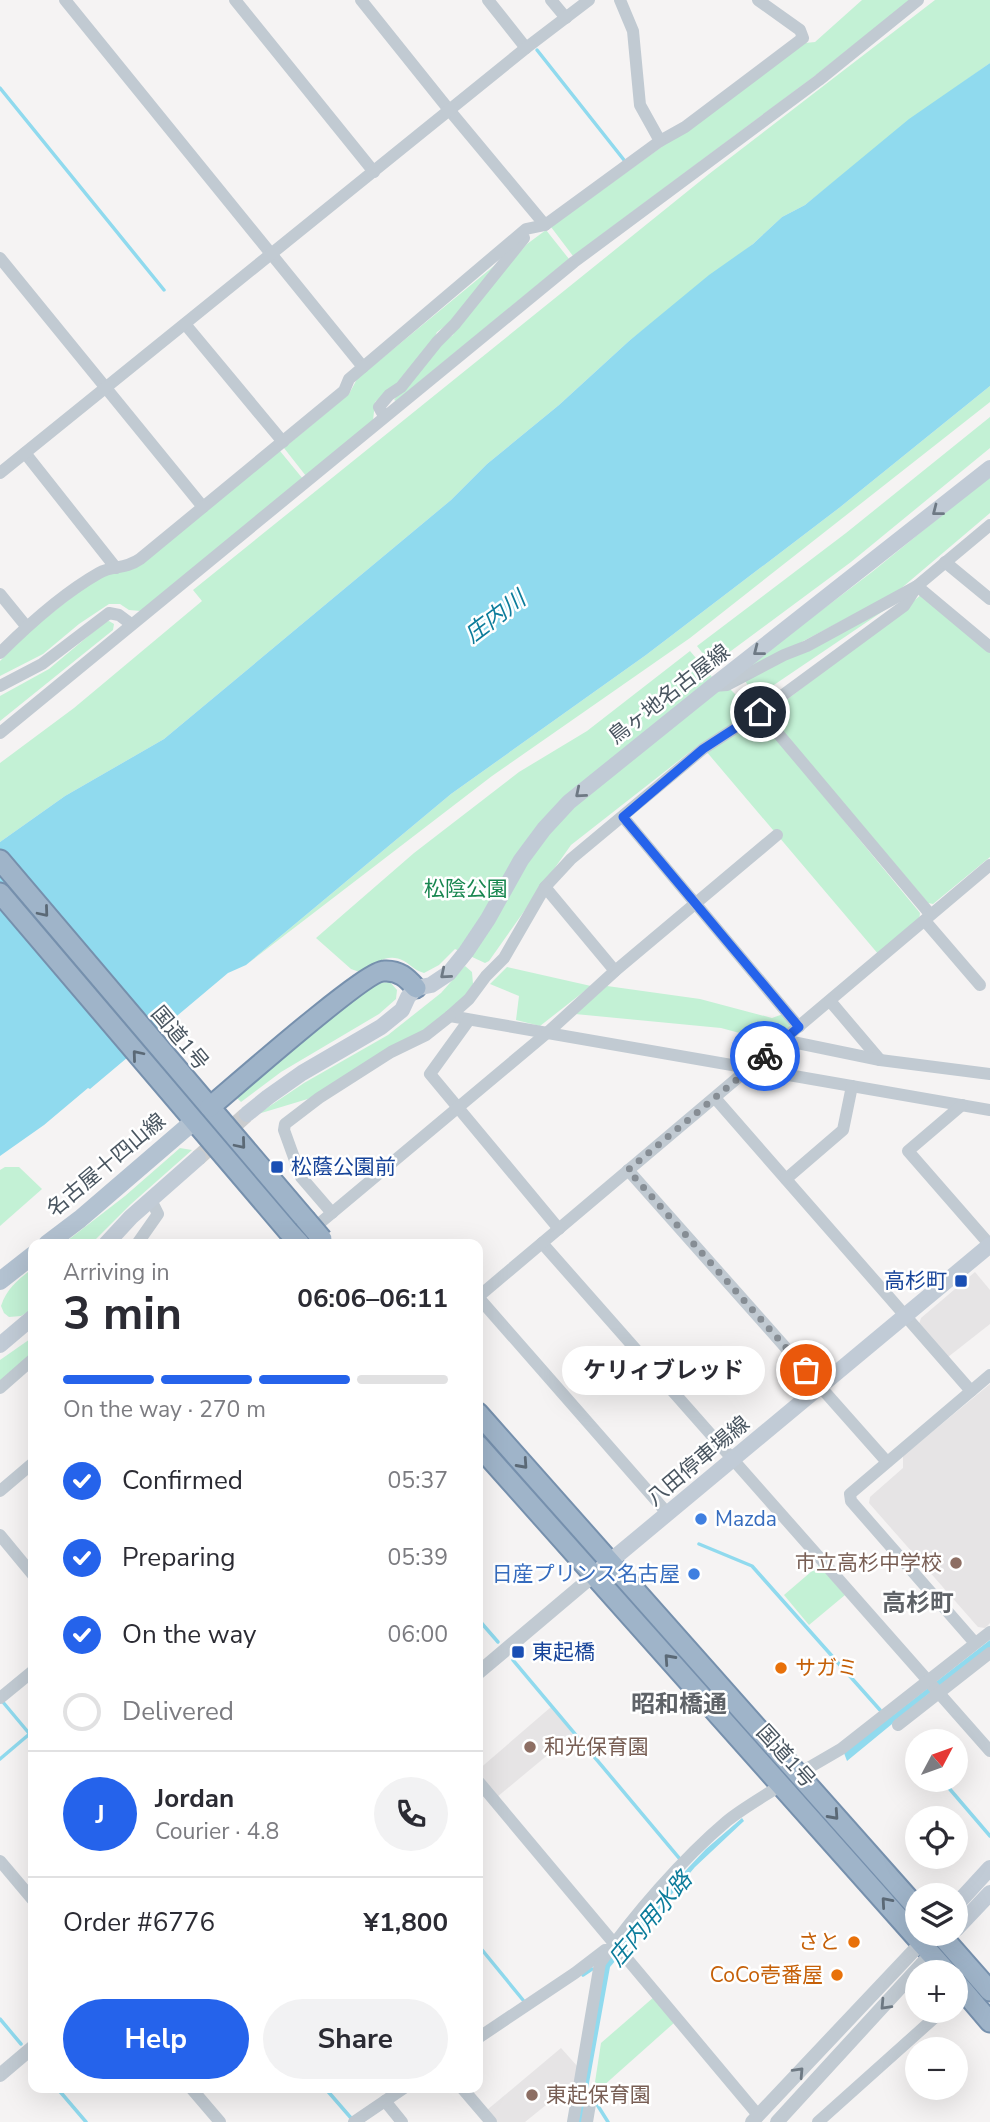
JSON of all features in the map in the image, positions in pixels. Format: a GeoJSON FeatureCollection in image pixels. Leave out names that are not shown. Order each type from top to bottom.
{"type":"FeatureCollection","features":[{"type":"Feature","properties":{"kind":"highway","name":"国道1号"},"geometry":{"type":"LineString","coordinates":[[0,860],[322,1239]]}},
{"type":"Feature","properties":{"kind":"highway","name":"国道1号"},"geometry":{"type":"LineString","coordinates":[[0,893],[293,1239]]}},
{"type":"Feature","properties":{"kind":"highway"},"geometry":{"type":"LineString","coordinates":[[203,1100],[382,970],[399,973],[416,988]]}},
{"type":"Feature","properties":{"kind":"highway","name":"国道1号"},"geometry":{"type":"LineString","coordinates":[[483,1419],[602,1569],[790,1780],[905,1902]]}},
{"type":"Feature","properties":{"kind":"highway","name":"国道1号"},"geometry":{"type":"LineString","coordinates":[[483,1450],[602,1569]]}},
{"type":"Feature","properties":{"kind":"highway","name":"国道1号"},"geometry":{"type":"LineString","coordinates":[[790,1780],[905,1896]]}},
{"type":"Feature","properties":{"kind":"highway","name":"国道1号"},"geometry":{"type":"LineString","coordinates":[[947,1946],[990,1991]]}},
{"type":"Feature","properties":{"kind":"highway"},"geometry":{"type":"LineString","coordinates":[[968,2001],[990,2022]]}},
{"type":"Feature","properties":{"kind":"main road","name":"鳥ヶ地名古屋線"},"geometry":{"type":"LineString","coordinates":[[416,988],[431,985],[458,962],[488,919],[521,860],[569,802],[990,468]]}},
{"type":"Feature","properties":{"kind":"main road"},"geometry":{"type":"LineString","coordinates":[[247,1114],[302,1073],[381,1027],[402,1010],[408,996],[416,988]]}},
{"type":"Feature","properties":{"kind":"main road","name":"名古屋十四山線"},"geometry":{"type":"LineString","coordinates":[[54,1239],[80,1219],[188,1114]]}},
{"type":"Feature","properties":{"kind":"main road"},"geometry":{"type":"LineString","coordinates":[[111,1239],[198,1157]]}},
{"type":"Feature","properties":{"kind":"main road","name":"八田停車場線"},"geometry":{"type":"LineString","coordinates":[[602,1569],[990,1245]]}},
{"type":"Feature","properties":{"kind":"main road"},"geometry":{"type":"LineString","coordinates":[[0,1281],[28,1259]]}},
{"type":"Feature","properties":{"kind":"main road"},"geometry":{"type":"LineString","coordinates":[[0,1345],[28,1321]]}},
{"type":"Feature","properties":{"kind":"main road"},"geometry":{"type":"LineString","coordinates":[[968,1892],[990,1868]]}},
{"type":"Feature","properties":{"kind":"main road"},"geometry":{"type":"LineString","coordinates":[[968,1912],[990,1893]]}},
{"type":"Feature","properties":{"kind":"street"},"geometry":{"type":"LineString","coordinates":[[65,0],[363,367]]}},
{"type":"Feature","properties":{"kind":"street"},"geometry":{"type":"LineString","coordinates":[[235,0],[374,172]]}},
{"type":"Feature","properties":{"kind":"street"},"geometry":{"type":"LineString","coordinates":[[361,0],[545,225]]}},
{"type":"Feature","properties":{"kind":"street"},"geometry":{"type":"LineString","coordinates":[[488,0],[526,48]]}},
{"type":"Feature","properties":{"kind":"street"},"geometry":{"type":"LineString","coordinates":[[551,0],[566,18]]}},
{"type":"Feature","properties":{"kind":"street"},"geometry":{"type":"LineString","coordinates":[[0,473],[589,0]]}},
{"type":"Feature","properties":{"kind":"street"},"geometry":{"type":"LineString","coordinates":[[620,0],[633,31],[640,105],[660,141]]}},
{"type":"Feature","properties":{"kind":"street"},"geometry":{"type":"LineString","coordinates":[[0,653],[26,626],[101,572],[129,567],[140,559],[344,391],[349,379],[526,229],[545,225],[660,141],[684,127],[803,38],[800,30],[758,0]]}},
{"type":"Feature","properties":{"kind":"street"},"geometry":{"type":"LineString","coordinates":[[0,733],[574,262],[819,80],[918,0]]}},
{"type":"Feature","properties":{"kind":"street"},"geometry":{"type":"LineString","coordinates":[[384,416],[379,408],[389,395],[401,387],[524,240],[526,229]]}},
{"type":"Feature","properties":{"kind":"street"},"geometry":{"type":"LineString","coordinates":[[0,258],[204,507]]}},
{"type":"Feature","properties":{"kind":"street"},"geometry":{"type":"LineString","coordinates":[[185,324],[283,442]]}},
{"type":"Feature","properties":{"kind":"street"},"geometry":{"type":"LineString","coordinates":[[25,453],[116,568]]}},
{"type":"Feature","properties":{"kind":"street"},"geometry":{"type":"LineString","coordinates":[[713,686],[727,685],[783,655],[807,646],[918,586],[990,525]]}},
{"type":"Feature","properties":{"kind":"street"},"geometry":{"type":"LineString","coordinates":[[946,562],[990,599]]}},
{"type":"Feature","properties":{"kind":"street"},"geometry":{"type":"LineString","coordinates":[[918,586],[990,647]]}},
{"type":"Feature","properties":{"kind":"street"},"geometry":{"type":"LineString","coordinates":[[332,1213],[301,1177],[284,1130],[285,1124],[319,1098],[391,1052],[426,1035],[450,1016],[469,999],[504,958],[545,887],[571,859],[703,749],[760,712],[904,606],[918,586]]}},
{"type":"Feature","properties":{"kind":"street"},"geometry":{"type":"LineString","coordinates":[[0,594],[26,626]]}},
{"type":"Feature","properties":{"kind":"street"},"geometry":{"type":"LineString","coordinates":[[0,686],[42,664],[109,613],[119,615],[131,624]]}},
{"type":"Feature","properties":{"kind":"street"},"geometry":{"type":"LineString","coordinates":[[760,712],[928,917],[980,985]]}},
{"type":"Feature","properties":{"kind":"street"},"geometry":{"type":"LineString","coordinates":[[623,817],[799,1027]]}},
{"type":"Feature","properties":{"kind":"street"},"geometry":{"type":"LineString","coordinates":[[295,1239],[332,1213],[547,1033],[615,971],[777,835]]}},
{"type":"Feature","properties":{"kind":"street"},"geometry":{"type":"LineString","coordinates":[[483,1293],[990,864]]}},
{"type":"Feature","properties":{"kind":"street"},"geometry":{"type":"LineString","coordinates":[[545,887],[615,971]]}},
{"type":"Feature","properties":{"kind":"street"},"geometry":{"type":"LineString","coordinates":[[830,1001],[880,1060]]}},
{"type":"Feature","properties":{"kind":"street"},"geometry":{"type":"LineString","coordinates":[[450,1016],[990,1110]]}},
{"type":"Feature","properties":{"kind":"street"},"geometry":{"type":"LineString","coordinates":[[469,1020],[430,1074],[559,1229]]}},
{"type":"Feature","properties":{"kind":"street"},"geometry":{"type":"LineString","coordinates":[[783,1040],[880,1060],[990,1074]]}},
{"type":"Feature","properties":{"kind":"street"},"geometry":{"type":"LineString","coordinates":[[786,1179],[843,1130],[852,1086]]}},
{"type":"Feature","properties":{"kind":"street"},"geometry":{"type":"LineString","coordinates":[[715,1098],[971,1391]]}},
{"type":"Feature","properties":{"kind":"street"},"geometry":{"type":"LineString","coordinates":[[962,1105],[908,1151],[990,1245]]}},
{"type":"Feature","properties":{"kind":"street"},"geometry":{"type":"LineString","coordinates":[[628,1170],[887,1462]]}},
{"type":"Feature","properties":{"kind":"street"},"geometry":{"type":"LineString","coordinates":[[140,1239],[158,1214],[151,1200]]}},
{"type":"Feature","properties":{"kind":"street"},"geometry":{"type":"LineString","coordinates":[[542,1243],[990,1751]]}},
{"type":"Feature","properties":{"kind":"street"},"geometry":{"type":"LineString","coordinates":[[483,1303],[667,1514]]}},
{"type":"Feature","properties":{"kind":"street"},"geometry":{"type":"LineString","coordinates":[[0,1388],[28,1363]]}},
{"type":"Feature","properties":{"kind":"street"},"geometry":{"type":"LineString","coordinates":[[975,1643],[850,1501],[850,1494],[990,1375]]}},
{"type":"Feature","properties":{"kind":"street"},"geometry":{"type":"LineString","coordinates":[[0,1491],[28,1467]]}},
{"type":"Feature","properties":{"kind":"street"},"geometry":{"type":"LineString","coordinates":[[0,1535],[28,1569]]}},
{"type":"Feature","properties":{"kind":"street"},"geometry":{"type":"LineString","coordinates":[[483,1669],[602,1569]]}},
{"type":"Feature","properties":{"kind":"street"},"geometry":{"type":"LineString","coordinates":[[898,1725],[975,1643],[990,1632]]}},
{"type":"Feature","properties":{"kind":"street"},"geometry":{"type":"LineString","coordinates":[[573,2122],[600,1964],[618,1949],[678,1869],[729,1820],[990,1653]]}},
{"type":"Feature","properties":{"kind":"street"},"geometry":{"type":"LineString","coordinates":[[0,1698],[28,1675]]}},
{"type":"Feature","properties":{"kind":"street"},"geometry":{"type":"LineString","coordinates":[[483,1787],[755,2118],[931,1946]]}},
{"type":"Feature","properties":{"kind":"street"},"geometry":{"type":"LineString","coordinates":[[0,1861],[28,1894]]}},
{"type":"Feature","properties":{"kind":"street"},"geometry":{"type":"LineString","coordinates":[[777,2122],[932,1946]]}},
{"type":"Feature","properties":{"kind":"street"},"geometry":{"type":"LineString","coordinates":[[483,2035],[575,1973],[618,1949]]}},
{"type":"Feature","properties":{"kind":"street"},"geometry":{"type":"LineString","coordinates":[[818,2122],[929,2023]]}},
{"type":"Feature","properties":{"kind":"street"},"geometry":{"type":"LineString","coordinates":[[0,2075],[28,2051]]}},
{"type":"Feature","properties":{"kind":"street"},"geometry":{"type":"LineString","coordinates":[[195,2093],[220,2122]]}},
{"type":"Feature","properties":{"kind":"street"},"geometry":{"type":"LineString","coordinates":[[354,2122],[397,2093]]}},
{"type":"Feature","properties":{"kind":"street"},"geometry":{"type":"LineString","coordinates":[[466,2093],[491,2122]]}},
{"type":"Feature","properties":{"kind":"street"},"geometry":{"type":"LineString","coordinates":[[385,2101],[402,2122]]}},
{"type":"Feature","properties":{"kind":"street"},"geometry":{"type":"LineString","coordinates":[[587,2122],[590,2104]]}},
{"type":"Feature","properties":{"kind":"shaded area"},"geometry":{"type":"Polygon","coordinates":[[[975,1272],[990,1290],[990,1324],[948,1357],[919,1324],[921,1318],[975,1272]]]}},
{"type":"Feature","properties":{"kind":"shaded area","name":"市立高杉中学校"},"geometry":{"type":"Polygon","coordinates":[[[990,1384],[990,1623],[985,1628],[978,1627],[869,1503],[870,1497],[903,1468],[903,1456],[990,1384]]]}},
{"type":"Feature","properties":{"kind":"shaded area","name":"和光保育園"},"geometry":{"type":"Polygon","coordinates":[[[551,1707],[573,1734],[497,1797],[483,1780],[483,1766],[551,1707]]]}},
{"type":"Feature","properties":{"kind":"shaded area","name":"東起保育園"},"geometry":{"type":"Polygon","coordinates":[[[561,2048],[578,2067],[577,2080],[525,2122],[497,2122],[487,2110],[561,2048]]]}},
{"type":"Feature","properties":{"kind":"green space"},"geometry":{"type":"Polygon","coordinates":[[[862,0],[910,0],[816,75],[573,256],[551,227],[805,43],[815,42],[862,0]]]}},
{"type":"Feature","properties":{"kind":"green space"},"geometry":{"type":"Polygon","coordinates":[[[935,0],[990,0],[990,63],[920,113],[805,205],[782,217],[753,244],[629,341],[559,405],[487,464],[451,500],[164,739],[65,796],[0,842],[0,763],[74,708],[202,601],[193,590],[709,174],[935,0]]]}},
{"type":"Feature","properties":{"kind":"green space"},"geometry":{"type":"Polygon","coordinates":[[[546,230],[569,259],[394,400],[440,344],[453,335],[458,323],[527,244],[546,230]]]}},
{"type":"Feature","properties":{"kind":"green space"},"geometry":{"type":"Polygon","coordinates":[[[506,256],[452,321],[437,332],[433,341],[398,384],[375,402],[373,421],[306,476],[284,448],[349,394],[357,379],[506,256]]]}},
{"type":"Feature","properties":{"kind":"green space"},"geometry":{"type":"Polygon","coordinates":[[[990,386],[990,402],[690,638],[492,776],[246,965],[451,794],[646,655],[839,508],[990,386]]]}},
{"type":"Feature","properties":{"kind":"green space"},"geometry":{"type":"Polygon","coordinates":[[[990,417],[990,448],[851,562],[712,665],[697,646],[846,533],[990,417]]]}},
{"type":"Feature","properties":{"kind":"green space"},"geometry":{"type":"Polygon","coordinates":[[[280,451],[303,479],[141,611],[129,610],[120,604],[109,604],[79,624],[43,654],[0,676],[0,661],[34,627],[103,575],[124,571],[280,451]]]}},
{"type":"Feature","properties":{"kind":"green space"},"geometry":{"type":"Polygon","coordinates":[[[990,476],[990,513],[898,591],[728,681],[872,572],[990,476]]]}},
{"type":"Feature","properties":{"kind":"green space"},"geometry":{"type":"Polygon","coordinates":[[[923,593],[990,648],[990,857],[933,904],[928,903],[768,714],[923,593]]]}},
{"type":"Feature","properties":{"kind":"green space"},"geometry":{"type":"Polygon","coordinates":[[[898,601],[756,697],[743,678],[898,601]]]}},
{"type":"Feature","properties":{"kind":"green space"},"geometry":{"type":"Polygon","coordinates":[[[109,621],[114,624],[113,630],[0,721],[0,696],[49,669],[109,621]]]}},
{"type":"Feature","properties":{"kind":"green space","name":"松陰公園"},"geometry":{"type":"Polygon","coordinates":[[[690,651],[712,677],[708,693],[730,689],[761,720],[920,913],[919,922],[879,955],[700,744],[571,845],[489,961],[485,963],[455,949],[439,965],[424,973],[404,961],[387,958],[362,973],[351,969],[316,938],[414,853],[519,772],[587,731],[690,651]]]}},
{"type":"Feature","properties":{"kind":"green space"},"geometry":{"type":"Polygon","coordinates":[[[465,966],[472,972],[473,984],[459,1004],[426,1031],[311,1098],[258,1114],[304,1083],[388,1035],[441,993],[465,966]]]}},
{"type":"Feature","properties":{"kind":"green space"},"geometry":{"type":"Polygon","coordinates":[[[507,967],[591,986],[540,1026],[516,1020],[519,996],[490,984],[507,967]]]}},
{"type":"Feature","properties":{"kind":"green space"},"geometry":{"type":"Polygon","coordinates":[[[390,982],[397,990],[396,999],[379,1014],[281,1072],[241,1102],[233,1094],[355,997],[378,983],[390,982]]]}},
{"type":"Feature","properties":{"kind":"green space"},"geometry":{"type":"Polygon","coordinates":[[[607,986],[700,999],[772,1018],[783,1014],[789,1020],[790,1027],[773,1042],[721,1028],[575,1014],[607,986]]]}},
{"type":"Feature","properties":{"kind":"green space"},"geometry":{"type":"Polygon","coordinates":[[[180,1148],[192,1150],[96,1239],[69,1239],[125,1196],[180,1148]]]}},
{"type":"Feature","properties":{"kind":"green space"},"geometry":{"type":"Polygon","coordinates":[[[5,1167],[19,1167],[42,1189],[0,1226],[0,1170],[5,1167]]]}},
{"type":"Feature","properties":{"kind":"green space"},"geometry":{"type":"Polygon","coordinates":[[[28,1272],[28,1312],[21,1316],[9,1317],[1,1306],[14,1285],[28,1272]]]}},
{"type":"Feature","properties":{"kind":"green space"},"geometry":{"type":"Polygon","coordinates":[[[28,1340],[28,1357],[0,1381],[0,1360],[28,1340]]]}},
{"type":"Feature","properties":{"kind":"green space"},"geometry":{"type":"Polygon","coordinates":[[[819,1565],[845,1595],[809,1625],[784,1595],[819,1565]]]}},
{"type":"Feature","properties":{"kind":"green space"},"geometry":{"type":"Polygon","coordinates":[[[654,1997],[675,2022],[593,2095],[601,2043],[654,1997]]]}},
{"type":"Feature","properties":{"kind":"water","name":"庄内川"},"geometry":{"type":"Polygon","coordinates":[[[990,63],[990,386],[839,508],[646,655],[451,794],[246,965],[228,973],[90,1089],[0,1156],[0,842],[65,796],[164,739],[451,500],[487,464],[709,275],[753,244],[782,217],[805,205],[909,119],[990,63]]]}},
{"type":"Feature","properties":{"kind":"water"},"geometry":{"type":"Polygon","coordinates":[[[990,1640],[990,1648],[847,1761],[844,1753],[990,1640]]]}},
{"type":"Feature","properties":{"kind":"water","name":"庄内用水路"},"geometry":{"type":"Polygon","coordinates":[[[742,1818],[744,1821],[695,1867],[610,1967],[582,2122],[577,2122],[605,1964],[688,1868],[742,1818]]]}},
{"type":"Feature","properties":{"kind":"waterway"},"geometry":{"type":"LineString","coordinates":[[537,50],[624,160]]}},
{"type":"Feature","properties":{"kind":"waterway"},"geometry":{"type":"LineString","coordinates":[[0,88],[164,290]]}},
{"type":"Feature","properties":{"kind":"waterway"},"geometry":{"type":"LineString","coordinates":[[699,1544],[752,1566],[880,1710]]}},
{"type":"Feature","properties":{"kind":"waterway"},"geometry":{"type":"LineString","coordinates":[[483,1625],[498,1642]]}},
{"type":"Feature","properties":{"kind":"waterway","name":"庄内用水路"},"geometry":{"type":"LineString","coordinates":[[513,1660],[680,1859]]}},
{"type":"Feature","properties":{"kind":"waterway"},"geometry":{"type":"LineString","coordinates":[[2,1701],[28,1732]]}},
{"type":"Feature","properties":{"kind":"waterway"},"geometry":{"type":"LineString","coordinates":[[0,1759],[28,1735]]}},
{"type":"Feature","properties":{"kind":"waterway"},"geometry":{"type":"LineString","coordinates":[[952,1792],[990,1836]]}},
{"type":"Feature","properties":{"kind":"waterway"},"geometry":{"type":"LineString","coordinates":[[483,1951],[523,2000]]}},
{"type":"Feature","properties":{"kind":"waterway"},"geometry":{"type":"LineString","coordinates":[[583,1975],[592,1969]]}},
{"type":"Feature","properties":{"kind":"waterway"},"geometry":{"type":"LineString","coordinates":[[0,2019],[21,2044]]}},
{"type":"Feature","properties":{"kind":"waterway"},"geometry":{"type":"LineString","coordinates":[[61,2093],[86,2122]]}},
{"type":"Feature","properties":{"kind":"waterway"},"geometry":{"type":"LineString","coordinates":[[329,2093],[351,2118]]}},
{"type":"Feature","properties":{"kind":"waterway"},"geometry":{"type":"LineString","coordinates":[[593,2098],[608,2122]]}},
{"type":"Feature","properties":{"kind":"tunnel"},"geometry":{"type":"LineString","coordinates":[[198,1158],[247,1114]]}},
{"type":"Feature","properties":{"kind":"way so far"},"geometry":{"type":"LineString","coordinates":[[765,1056],[628,1170],[806,1370]]}},
{"type":"Feature","properties":{"kind":"place","name":"松蔭公園前"},"geometry":{"type":"Point","coordinates":[277,1167]}},
{"type":"Feature","properties":{"kind":"place","name":"高杉町"},"geometry":{"type":"Point","coordinates":[961,1281]}},
{"type":"Feature","properties":{"kind":"place","name":"ケリィブレッド"},"geometry":{"type":"Point","coordinates":[806,1370]}},
{"type":"Feature","properties":{"kind":"place","name":"Mazda"},"geometry":{"type":"Point","coordinates":[701,1519]}},
{"type":"Feature","properties":{"kind":"place","name":"市立高杉中学校"},"geometry":{"type":"Point","coordinates":[956,1563]}},
{"type":"Feature","properties":{"kind":"place","name":"日産プリンス名古屋"},"geometry":{"type":"Point","coordinates":[694,1574]}},
{"type":"Feature","properties":{"kind":"place","name":"東起橋"},"geometry":{"type":"Point","coordinates":[518,1652]}},
{"type":"Feature","properties":{"kind":"place","name":"サガミ"},"geometry":{"type":"Point","coordinates":[781,1668]}},
{"type":"Feature","properties":{"kind":"place","name":"和光保育園"},"geometry":{"type":"Point","coordinates":[530,1747]}},
{"type":"Feature","properties":{"kind":"place","name":"さと"},"geometry":{"type":"Point","coordinates":[854,1942]}},
{"type":"Feature","properties":{"kind":"place","name":"CoCo壱番屋"},"geometry":{"type":"Point","coordinates":[837,1975]}},
{"type":"Feature","properties":{"kind":"place","name":"東起保育園"},"geometry":{"type":"Point","coordinates":[532,2095]}},
{"type":"Feature","properties":{"kind":"district","name":"高杉町"},"geometry":{"type":"Point","coordinates":[918,1603]}},
{"type":"Feature","properties":{"kind":"district","name":"昭和橋通"},"geometry":{"type":"Point","coordinates":[679,1704]}},
{"type":"Feature","properties":{"kind":"route"},"geometry":{"type":"LineString","coordinates":[[760,712],[703,749],[623,817],[799,1027],[765,1056]]}}]}
